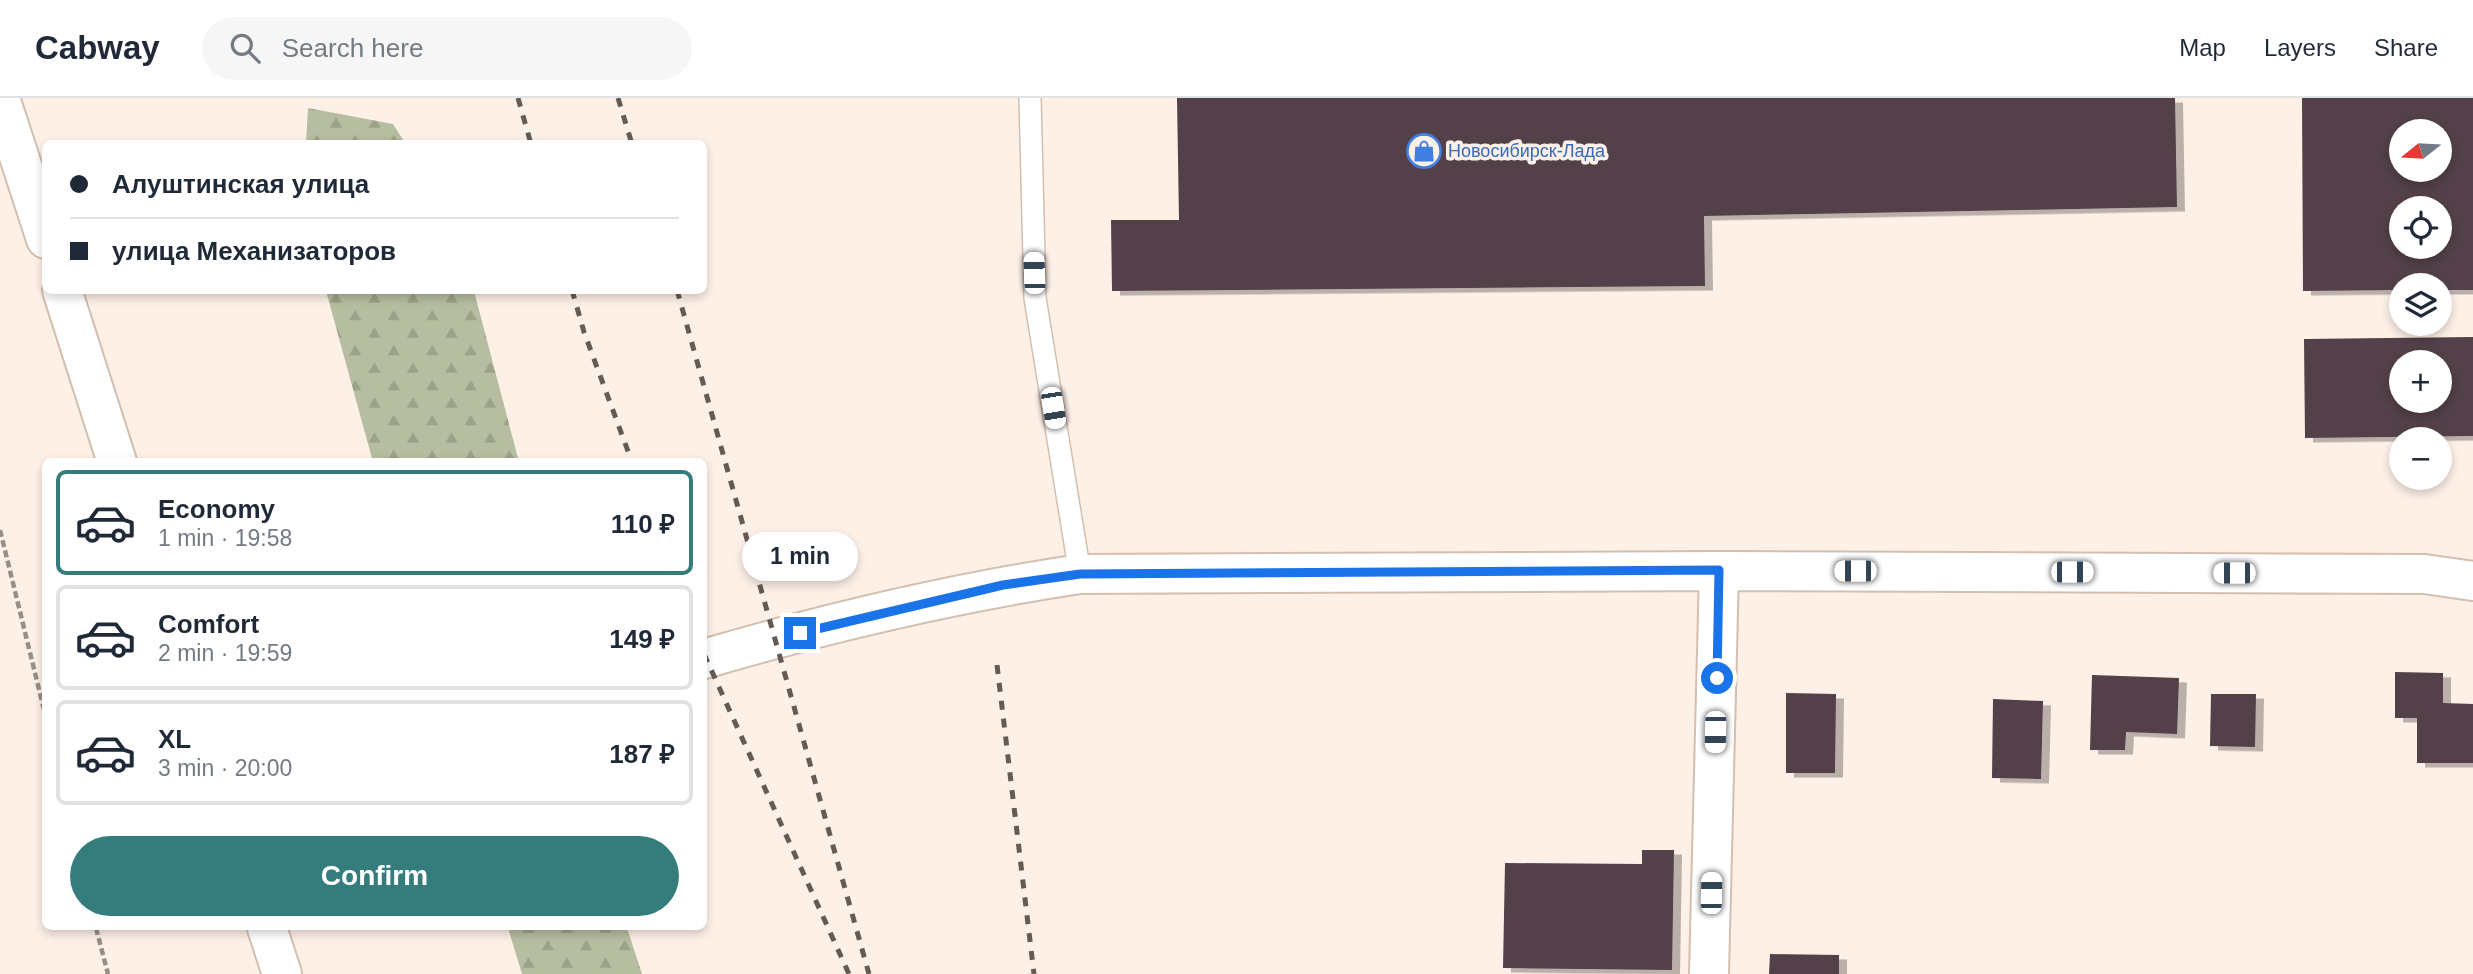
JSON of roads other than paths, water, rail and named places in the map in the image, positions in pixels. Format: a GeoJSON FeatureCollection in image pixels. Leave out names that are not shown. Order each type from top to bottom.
{"type":"FeatureCollection","features":[{"type":"Feature","properties":{"kind":"street"},"geometry":{"type":"LineString","coordinates":[[0,98],[42,227]]}},
{"type":"Feature","properties":{"kind":"street"},"geometry":{"type":"LineString","coordinates":[[63,294],[116,458]]}},
{"type":"Feature","properties":{"kind":"street"},"geometry":{"type":"LineString","coordinates":[[1709,974],[1719,570]]}},
{"type":"Feature","properties":{"kind":"street"},"geometry":{"type":"LineString","coordinates":[[707,658],[775,639],[1003,585],[1080,574],[1719,570],[2424,574],[2473,581]]}},
{"type":"Feature","properties":{"kind":"street"},"geometry":{"type":"LineString","coordinates":[[268,930],[282,974]]}},
{"type":"Feature","properties":{"kind":"lane"},"geometry":{"type":"LineString","coordinates":[[1030,98],[1035,298],[1080,574]]}},
{"type":"Feature","properties":{"kind":"railway"},"geometry":{"type":"LineString","coordinates":[[518,98],[530,140]]}},
{"type":"Feature","properties":{"kind":"railway"},"geometry":{"type":"LineString","coordinates":[[618,98],[631,140]]}},
{"type":"Feature","properties":{"kind":"railway"},"geometry":{"type":"LineString","coordinates":[[573,294],[584,332],[631,458]]}},
{"type":"Feature","properties":{"kind":"railway"},"geometry":{"type":"LineString","coordinates":[[678,294],[869,974]]}},
{"type":"Feature","properties":{"kind":"railway"},"geometry":{"type":"LineString","coordinates":[[707,661],[849,974]]}},
{"type":"Feature","properties":{"kind":"railway"},"geometry":{"type":"LineString","coordinates":[[997,665],[1034,974]]}},
{"type":"Feature","properties":{"kind":"place","name":"Новосибирск-Лада"},"geometry":{"type":"Point","coordinates":[1424,151]}}]}
